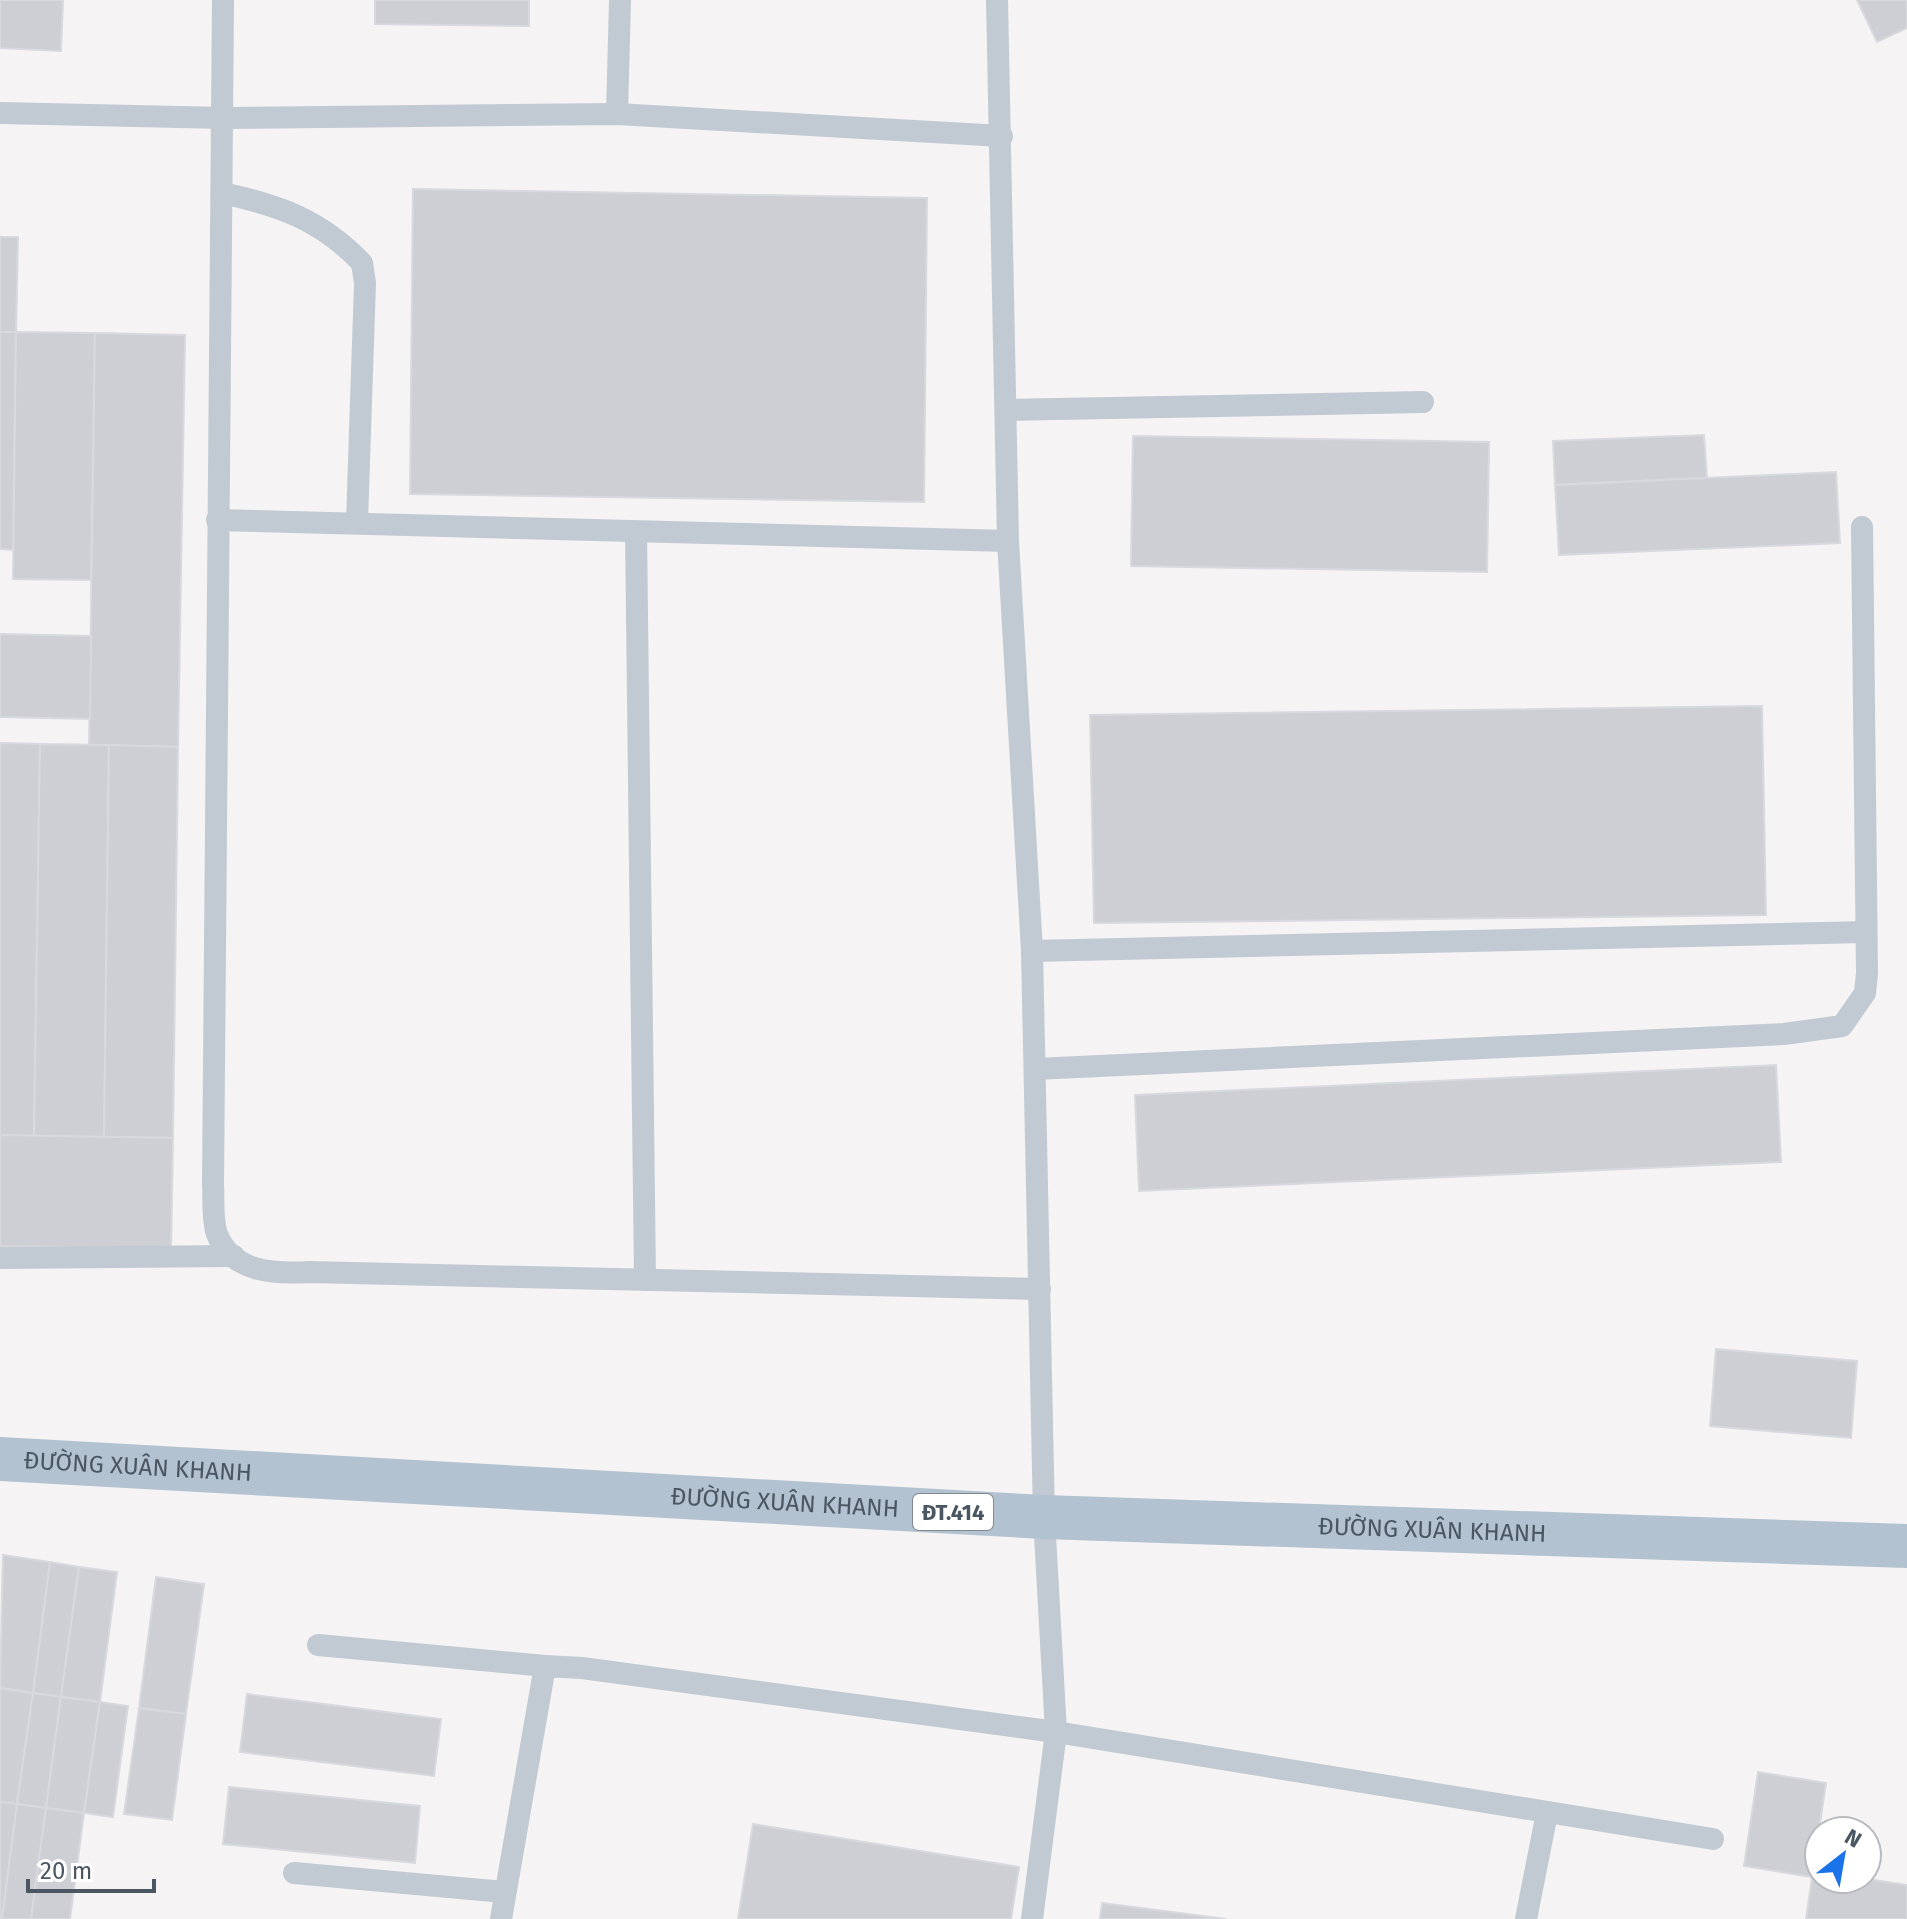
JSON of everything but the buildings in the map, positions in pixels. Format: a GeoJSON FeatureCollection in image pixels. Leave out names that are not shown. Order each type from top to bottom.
{"type":"FeatureCollection","features":[{"type":"Feature","properties":{"kind":"main road","name":"ĐƯỜNG XUÂN KHANH"},"geometry":{"type":"LineString","coordinates":[[0,1459],[1044,1517],[1907,1546]]}},
{"type":"Feature","properties":{"kind":"lane"},"geometry":{"type":"LineString","coordinates":[[223,0],[213,1184],[217,1234],[234,1256],[271,1274],[309,1272],[1040,1289]]}},
{"type":"Feature","properties":{"kind":"lane"},"geometry":{"type":"LineString","coordinates":[[617,114],[620,0]]}},
{"type":"Feature","properties":{"kind":"lane"},"geometry":{"type":"LineString","coordinates":[[997,0],[1008,541],[1032,951],[1044,1517],[1056,1732],[1032,1919]]}},
{"type":"Feature","properties":{"kind":"lane"},"geometry":{"type":"LineString","coordinates":[[0,113],[224,118],[617,114],[1002,136]]}},
{"type":"Feature","properties":{"kind":"lane"},"geometry":{"type":"LineString","coordinates":[[222,193],[273,204],[310,221],[362,263],[365,283],[357,521]]}},
{"type":"Feature","properties":{"kind":"lane"},"geometry":{"type":"LineString","coordinates":[[1006,410],[1423,402]]}},
{"type":"Feature","properties":{"kind":"lane"},"geometry":{"type":"LineString","coordinates":[[217,520],[357,521],[636,532],[1008,541]]}},
{"type":"Feature","properties":{"kind":"lane"},"geometry":{"type":"LineString","coordinates":[[1035,1069],[1784,1034],[1842,1026],[1865,993],[1862,527]]}},
{"type":"Feature","properties":{"kind":"lane"},"geometry":{"type":"LineString","coordinates":[[636,532],[645,1280]]}},
{"type":"Feature","properties":{"kind":"lane"},"geometry":{"type":"LineString","coordinates":[[1032,951],[1866,932]]}},
{"type":"Feature","properties":{"kind":"lane"},"geometry":{"type":"LineString","coordinates":[[0,1258],[234,1256]]}},
{"type":"Feature","properties":{"kind":"lane"},"geometry":{"type":"LineString","coordinates":[[318,1645],[545,1666],[1056,1732],[1713,1839]]}},
{"type":"Feature","properties":{"kind":"lane"},"geometry":{"type":"LineString","coordinates":[[501,1919],[545,1666]]}},
{"type":"Feature","properties":{"kind":"lane"},"geometry":{"type":"LineString","coordinates":[[1526,1919],[1547,1813]]}},
{"type":"Feature","properties":{"kind":"lane"},"geometry":{"type":"LineString","coordinates":[[294,1873],[504,1892]]}}]}
